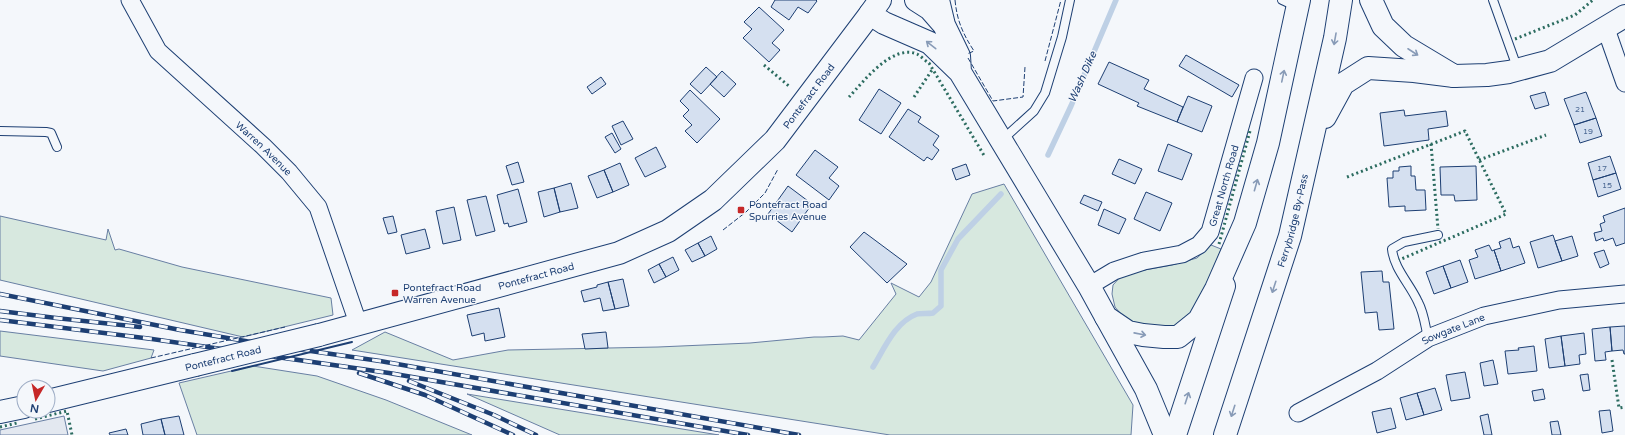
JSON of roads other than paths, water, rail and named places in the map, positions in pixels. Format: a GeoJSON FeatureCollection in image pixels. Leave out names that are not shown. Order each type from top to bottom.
{"type":"FeatureCollection","features":[{"type":"Feature","properties":{"kind":"main road"},"geometry":{"type":"LineString","coordinates":[[916,0],[930,9],[944,25]]}},
{"type":"Feature","properties":{"kind":"main road"},"geometry":{"type":"LineString","coordinates":[[938,0],[944,25],[958,56],[960,72]]}},
{"type":"Feature","properties":{"kind":"main road","name":"Ferrybridge By-Pass"},"geometry":{"type":"LineString","coordinates":[[1225,435],[1290,236],[1335,38],[1341,0]]}},
{"type":"Feature","properties":{"kind":"main road"},"geometry":{"type":"LineString","coordinates":[[1371,0],[1383,26],[1404,46],[1454,76]]}},
{"type":"Feature","properties":{"kind":"main road"},"geometry":{"type":"LineString","coordinates":[[1175,435],[1245,223],[1268,143],[1293,3]]}},
{"type":"Feature","properties":{"kind":"main road","name":"Pontefract Road"},"geometry":{"type":"LineString","coordinates":[[56,399],[319,334],[620,253],[668,231],[713,200],[775,140],[875,7]]}},
{"type":"Feature","properties":{"kind":"main road"},"geometry":{"type":"LineString","coordinates":[[875,7],[884,24],[930,43],[960,72],[1089,286],[1146,389],[1165,435]]}},
{"type":"Feature","properties":{"kind":"main road"},"geometry":{"type":"LineString","coordinates":[[1312,141],[1343,84],[1368,68],[1402,69],[1454,76],[1487,75],[1518,70],[1550,61],[1606,29],[1625,16]]}},
{"type":"Feature","properties":{"kind":"main road"},"geometry":{"type":"LineString","coordinates":[[1106,318],[1128,332],[1143,335],[1178,337],[1199,320],[1216,289],[1245,223]]}},
{"type":"Feature","properties":{"kind":"main road"},"geometry":{"type":"LineString","coordinates":[[0,412],[16,409]]}},
{"type":"Feature","properties":{"kind":"street","name":"Warren Avenue"},"geometry":{"type":"LineString","coordinates":[[130,0],[158,51],[263,146],[289,172],[318,207],[358,323]]}},
{"type":"Feature","properties":{"kind":"street"},"geometry":{"type":"LineString","coordinates":[[1606,29],[1625,83]]}},
{"type":"Feature","properties":{"kind":"street","name":"Great North Road"},"geometry":{"type":"LineString","coordinates":[[1089,286],[1114,271],[1144,261],[1182,254],[1199,245],[1210,232],[1254,78]]}},
{"type":"Feature","properties":{"kind":"street","name":"Sowgate Lane"},"geometry":{"type":"LineString","coordinates":[[1298,413],[1376,371],[1428,338],[1484,316],[1559,300],[1625,294]]}},
{"type":"Feature","properties":{"kind":"lane"},"geometry":{"type":"LineString","coordinates":[[1001,140],[1034,111],[1045,93],[1062,37],[1070,0]]}},
{"type":"Feature","properties":{"kind":"lane"},"geometry":{"type":"LineString","coordinates":[[1493,0],[1518,70]]}},
{"type":"Feature","properties":{"kind":"lane"},"geometry":{"type":"LineString","coordinates":[[0,131],[51,133],[57,147]]}},
{"type":"Feature","properties":{"kind":"lane"},"geometry":{"type":"LineString","coordinates":[[1428,338],[1424,318],[1418,301],[1393,259],[1392,249],[1404,242],[1438,235]]}},
{"type":"Feature","properties":{"kind":"waterway","name":"Wash Dike"},"geometry":{"type":"LineString","coordinates":[[1048,155],[1071,106],[1116,0]]}},
{"type":"Feature","properties":{"kind":"waterway","name":"Wash Dike"},"geometry":{"type":"LineString","coordinates":[[873,367],[886,344],[902,323],[917,314],[933,313],[941,306],[941,270],[958,239],[1001,194]]}},
{"type":"Feature","properties":{"kind":"railway"},"geometry":{"type":"LineString","coordinates":[[0,294],[180,330],[380,361],[799,435]]}},
{"type":"Feature","properties":{"kind":"railway"},"geometry":{"type":"LineString","coordinates":[[0,311],[140,327]]}},
{"type":"Feature","properties":{"kind":"railway"},"geometry":{"type":"LineString","coordinates":[[0,320],[152,339],[389,373],[748,435]]}},
{"type":"Feature","properties":{"kind":"railway"},"geometry":{"type":"LineString","coordinates":[[359,373],[425,395],[513,435]]}},
{"type":"Feature","properties":{"kind":"railway"},"geometry":{"type":"LineString","coordinates":[[409,381],[494,415],[536,435]]}},
{"type":"Feature","properties":{"kind":"place","name":"Pontefract Road Spurries Avenue"},"geometry":{"type":"Point","coordinates":[741,210]}},
{"type":"Feature","properties":{"kind":"place","name":"Pontefract Road Warren Avenue"},"geometry":{"type":"Point","coordinates":[395,293]}}]}
